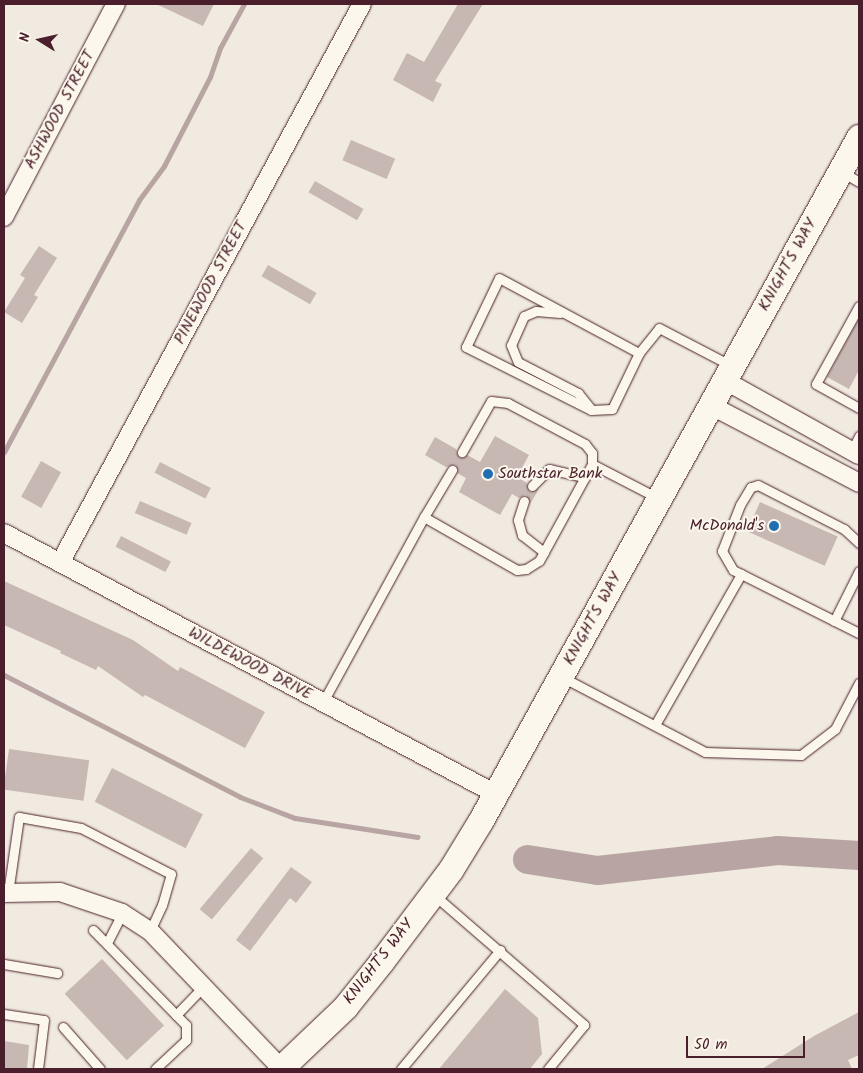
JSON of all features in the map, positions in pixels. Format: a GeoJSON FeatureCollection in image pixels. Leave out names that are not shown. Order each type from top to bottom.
{"type":"FeatureCollection","features":[{"type":"Feature","properties":{"kind":"main road","name":"KNIGHT'S WAY"},"geometry":{"type":"LineString","coordinates":[[280,1069],[345,1007],[433,893],[496,794],[728,373],[850,176],[859,137]]}},
{"type":"Feature","properties":{"kind":"street","name":"ASHWOOD STREET"},"geometry":{"type":"LineString","coordinates":[[4,217],[116,4]]}},
{"type":"Feature","properties":{"kind":"street","name":"PINEWOOD STREET"},"geometry":{"type":"LineString","coordinates":[[60,563],[362,4]]}},
{"type":"Feature","properties":{"kind":"street"},"geometry":{"type":"LineString","coordinates":[[728,373],[857,447],[840,473]]}},
{"type":"Feature","properties":{"kind":"street"},"geometry":{"type":"LineString","coordinates":[[710,405],[859,483]]}},
{"type":"Feature","properties":{"kind":"street","name":"WILDEWOOD DRIVE"},"geometry":{"type":"LineString","coordinates":[[4,533],[496,794]]}},
{"type":"Feature","properties":{"kind":"street"},"geometry":{"type":"LineString","coordinates":[[6,893],[60,892],[122,913],[150,931],[280,1069]]}},
{"type":"Feature","properties":{"kind":"lane"},"geometry":{"type":"LineString","coordinates":[[639,353],[499,278],[466,347],[591,410],[612,409],[639,353],[659,328],[728,373]]}},
{"type":"Feature","properties":{"kind":"lane"},"geometry":{"type":"LineString","coordinates":[[859,306],[816,384],[859,408]]}},
{"type":"Feature","properties":{"kind":"lane"},"geometry":{"type":"LineString","coordinates":[[563,313],[536,311],[524,316],[511,345],[518,362],[578,393],[591,410]]}},
{"type":"Feature","properties":{"kind":"lane"},"geometry":{"type":"LineString","coordinates":[[424,518],[517,570],[526,570],[539,561],[592,464],[592,453],[585,444],[508,403],[491,402],[462,452]]}},
{"type":"Feature","properties":{"kind":"lane"},"geometry":{"type":"LineString","coordinates":[[592,464],[659,499]]}},
{"type":"Feature","properties":{"kind":"lane"},"geometry":{"type":"LineString","coordinates":[[532,486],[549,469],[564,470],[584,477]]}},
{"type":"Feature","properties":{"kind":"lane"},"geometry":{"type":"LineString","coordinates":[[323,702],[452,470]]}},
{"type":"Feature","properties":{"kind":"lane"},"geometry":{"type":"LineString","coordinates":[[859,543],[844,529],[758,485],[751,487],[740,506],[722,550],[733,570],[859,634]]}},
{"type":"Feature","properties":{"kind":"lane"},"geometry":{"type":"LineString","coordinates":[[524,501],[518,520],[522,536],[544,552]]}},
{"type":"Feature","properties":{"kind":"lane"},"geometry":{"type":"LineString","coordinates":[[834,621],[859,571]]}},
{"type":"Feature","properties":{"kind":"lane"},"geometry":{"type":"LineString","coordinates":[[654,725],[741,574]]}},
{"type":"Feature","properties":{"kind":"lane"},"geometry":{"type":"LineString","coordinates":[[561,676],[706,752],[801,755],[835,729],[859,683]]}},
{"type":"Feature","properties":{"kind":"lane"},"geometry":{"type":"LineString","coordinates":[[6,893],[19,817],[80,828],[171,874],[162,905],[150,931]]}},
{"type":"Feature","properties":{"kind":"lane"},"geometry":{"type":"LineString","coordinates":[[433,893],[584,1024],[548,1069]]}},
{"type":"Feature","properties":{"kind":"lane"},"geometry":{"type":"LineString","coordinates":[[107,943],[122,913]]}},
{"type":"Feature","properties":{"kind":"lane"},"geometry":{"type":"LineString","coordinates":[[93,930],[186,1025],[186,1040],[155,1069]]}},
{"type":"Feature","properties":{"kind":"lane"},"geometry":{"type":"LineString","coordinates":[[401,1069],[500,950]]}},
{"type":"Feature","properties":{"kind":"lane"},"geometry":{"type":"LineString","coordinates":[[4,964],[57,973]]}},
{"type":"Feature","properties":{"kind":"lane"},"geometry":{"type":"LineString","coordinates":[[176,1015],[202,988]]}},
{"type":"Feature","properties":{"kind":"lane"},"geometry":{"type":"LineString","coordinates":[[4,1014],[44,1020],[38,1069]]}},
{"type":"Feature","properties":{"kind":"lane"},"geometry":{"type":"LineString","coordinates":[[62,1027],[100,1069]]}},
{"type":"Feature","properties":{"kind":"building"},"geometry":{"type":"Polygon","coordinates":[[[156,4],[214,4],[203,26],[156,4]]]}},
{"type":"Feature","properties":{"kind":"building"},"geometry":{"type":"Polygon","coordinates":[[[458,4],[483,4],[435,81],[442,84],[433,102],[393,80],[407,53],[424,62],[458,4]]]}},
{"type":"Feature","properties":{"kind":"building"},"geometry":{"type":"Polygon","coordinates":[[[351,140],[395,159],[387,179],[342,160],[351,140]]]}},
{"type":"Feature","properties":{"kind":"building"},"geometry":{"type":"Polygon","coordinates":[[[315,181],[363,209],[357,220],[308,192],[315,181]]]}},
{"type":"Feature","properties":{"kind":"building"},"geometry":{"type":"Polygon","coordinates":[[[39,246],[57,258],[34,295],[38,297],[22,323],[4,312],[25,278],[20,275],[39,246]]]}},
{"type":"Feature","properties":{"kind":"building"},"geometry":{"type":"Polygon","coordinates":[[[268,265],[316,293],[310,304],[262,276],[268,265]]]}},
{"type":"Feature","properties":{"kind":"building"},"geometry":{"type":"Polygon","coordinates":[[[859,318],[859,370],[849,389],[827,377],[859,318]]]}},
{"type":"Feature","properties":{"kind":"building","name":"Southstar Bank"},"geometry":{"type":"Polygon","coordinates":[[[495,436],[529,455],[517,477],[527,483],[530,492],[539,489],[530,504],[526,495],[519,498],[512,494],[500,515],[459,492],[466,478],[457,473],[456,465],[446,467],[425,455],[435,437],[456,449],[459,457],[467,455],[480,462],[495,436]]]}},
{"type":"Feature","properties":{"kind":"building"},"geometry":{"type":"Polygon","coordinates":[[[41,461],[61,472],[41,508],[21,497],[41,461]]]}},
{"type":"Feature","properties":{"kind":"building"},"geometry":{"type":"Polygon","coordinates":[[[160,462],[211,488],[205,499],[155,473],[160,462]]]}},
{"type":"Feature","properties":{"kind":"building"},"geometry":{"type":"Polygon","coordinates":[[[140,501],[192,523],[186,535],[135,513],[140,501]]]}},
{"type":"Feature","properties":{"kind":"building"},"geometry":{"type":"Polygon","coordinates":[[[760,502],[838,537],[825,566],[747,531],[760,502]]]}},
{"type":"Feature","properties":{"kind":"building"},"geometry":{"type":"Polygon","coordinates":[[[121,536],[171,561],[165,572],[116,547],[121,536]]]}},
{"type":"Feature","properties":{"kind":"building"},"geometry":{"type":"Polygon","coordinates":[[[4,581],[133,640],[178,671],[180,667],[265,712],[245,748],[145,695],[143,697],[98,666],[96,670],[60,653],[61,651],[4,625],[4,581]]]}},
{"type":"Feature","properties":{"kind":"building"},"geometry":{"type":"Polygon","coordinates":[[[9,749],[89,760],[84,801],[4,790],[9,749]]]}},
{"type":"Feature","properties":{"kind":"building"},"geometry":{"type":"Polygon","coordinates":[[[112,768],[203,814],[186,848],[95,802],[112,768]]]}},
{"type":"Feature","properties":{"kind":"building"},"geometry":{"type":"Polygon","coordinates":[[[251,848],[263,858],[212,920],[200,909],[251,848]]]}},
{"type":"Feature","properties":{"kind":"building"},"geometry":{"type":"Polygon","coordinates":[[[291,867],[312,882],[296,903],[290,898],[250,951],[236,940],[291,867]]]}},
{"type":"Feature","properties":{"kind":"building"},"geometry":{"type":"Polygon","coordinates":[[[102,959],[164,1026],[127,1060],[65,994],[102,959]]]}},
{"type":"Feature","properties":{"kind":"building"},"geometry":{"type":"Polygon","coordinates":[[[505,989],[538,1018],[542,1054],[530,1069],[439,1069],[505,989]]]}},
{"type":"Feature","properties":{"kind":"building"},"geometry":{"type":"Polygon","coordinates":[[[859,1012],[859,1055],[848,1060],[852,1069],[762,1069],[814,1036],[859,1012]]]}},
{"type":"Feature","properties":{"kind":"building"},"geometry":{"type":"Polygon","coordinates":[[[4,1041],[29,1045],[27,1069],[4,1069],[4,1041]]]}},
{"type":"Feature","properties":{"kind":"waterway"},"geometry":{"type":"LineString","coordinates":[[4,452],[139,200],[164,166],[210,77],[220,48],[244,4]]}},
{"type":"Feature","properties":{"kind":"waterway"},"geometry":{"type":"LineString","coordinates":[[4,675],[240,797],[295,818],[418,837]]}},
{"type":"Feature","properties":{"kind":"waterway"},"geometry":{"type":"LineString","coordinates":[[527,859],[597,870],[777,850],[859,855]]}},
{"type":"Feature","properties":{"kind":"place","name":"Southstar Bank"},"geometry":{"type":"Point","coordinates":[488,474]}},
{"type":"Feature","properties":{"kind":"place","name":"McDonald's"},"geometry":{"type":"Point","coordinates":[774,526]}}]}
